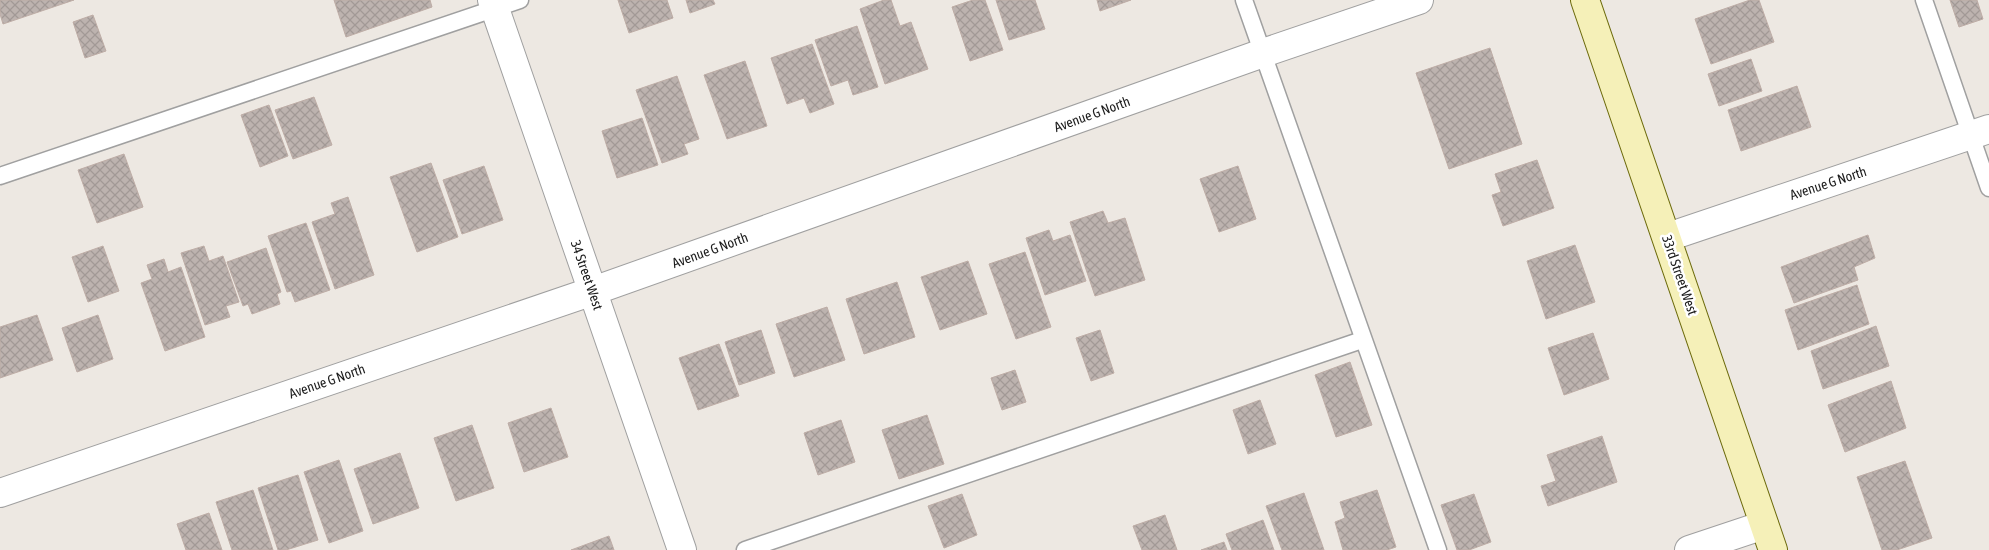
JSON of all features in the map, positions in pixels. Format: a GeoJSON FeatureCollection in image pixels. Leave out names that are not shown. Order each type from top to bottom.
{"type":"FeatureCollection","features":[{"type":"Feature","properties":{"kind":"main road","name":"33rd Street West"},"geometry":{"type":"LineString","coordinates":[[1585,0],[1668,237],[1768,538]]}},
{"type":"Feature","properties":{"kind":"street","name":"Avenue G North"},"geometry":{"type":"LineString","coordinates":[[0,493],[593,291],[1263,53],[1419,0]]}},
{"type":"Feature","properties":{"kind":"street","name":"34 Street West"},"geometry":{"type":"LineString","coordinates":[[503,3],[593,291],[682,550]]}},
{"type":"Feature","properties":{"kind":"street","name":"Avenue G North"},"geometry":{"type":"LineString","coordinates":[[1668,237],[1979,133]]}},
{"type":"Feature","properties":{"kind":"street"},"geometry":{"type":"LineString","coordinates":[[1689,550],[1768,538]]}},
{"type":"Feature","properties":{"kind":"lane"},"geometry":{"type":"LineString","coordinates":[[1244,0],[1362,340],[1438,550]]}},
{"type":"Feature","properties":{"kind":"lane"},"geometry":{"type":"LineString","coordinates":[[1924,0],[1979,133],[1989,188]]}},
{"type":"Feature","properties":{"kind":"lane"},"geometry":{"type":"LineString","coordinates":[[0,176],[503,3]]}},
{"type":"Feature","properties":{"kind":"lane"},"geometry":{"type":"LineString","coordinates":[[745,550],[1362,340]]}},
{"type":"Feature","properties":{"kind":"building"},"geometry":{"type":"Polygon","coordinates":[[[0,0],[74,0],[3,24],[0,14],[0,0]]]}},
{"type":"Feature","properties":{"kind":"building"},"geometry":{"type":"Polygon","coordinates":[[[334,0],[430,0],[432,7],[346,37],[334,0]]]}},
{"type":"Feature","properties":{"kind":"building"},"geometry":{"type":"Polygon","coordinates":[[[618,0],[667,0],[673,18],[629,33],[618,0]]]}},
{"type":"Feature","properties":{"kind":"building"},"geometry":{"type":"Polygon","coordinates":[[[686,0],[713,0],[715,4],[690,13],[686,0]]]}},
{"type":"Feature","properties":{"kind":"building"},"geometry":{"type":"Polygon","coordinates":[[[884,0],[891,0],[900,26],[911,22],[928,69],[885,84],[860,9],[884,0]]]}},
{"type":"Feature","properties":{"kind":"building"},"geometry":{"type":"Polygon","coordinates":[[[973,0],[985,0],[1003,50],[970,61],[952,7],[973,0]]]}},
{"type":"Feature","properties":{"kind":"building"},"geometry":{"type":"Polygon","coordinates":[[[996,0],[1035,0],[1045,29],[1009,40],[996,0]]]}},
{"type":"Feature","properties":{"kind":"building"},"geometry":{"type":"Polygon","coordinates":[[[1097,0],[1131,0],[1100,11],[1097,0]]]}},
{"type":"Feature","properties":{"kind":"building"},"geometry":{"type":"Polygon","coordinates":[[[1750,0],[1759,0],[1774,42],[1711,64],[1695,19],[1750,0]]]}},
{"type":"Feature","properties":{"kind":"building"},"geometry":{"type":"Polygon","coordinates":[[[1950,0],[1977,0],[1983,19],[1959,27],[1950,0]]]}},
{"type":"Feature","properties":{"kind":"building"},"geometry":{"type":"Polygon","coordinates":[[[93,15],[106,51],[85,58],[73,22],[93,15]]]}},
{"type":"Feature","properties":{"kind":"building"},"geometry":{"type":"Polygon","coordinates":[[[857,26],[878,87],[853,95],[848,80],[831,86],[815,40],[857,26]]]}},
{"type":"Feature","properties":{"kind":"building"},"geometry":{"type":"Polygon","coordinates":[[[812,44],[834,104],[810,113],[804,98],[787,104],[771,58],[812,44]]]}},
{"type":"Feature","properties":{"kind":"building"},"geometry":{"type":"Polygon","coordinates":[[[1490,48],[1522,144],[1449,169],[1416,73],[1490,48]]]}},
{"type":"Feature","properties":{"kind":"building"},"geometry":{"type":"Polygon","coordinates":[[[1751,59],[1762,91],[1719,106],[1708,74],[1751,59]]]}},
{"type":"Feature","properties":{"kind":"building"},"geometry":{"type":"Polygon","coordinates":[[[745,61],[767,126],[727,139],[704,75],[745,61]]]}},
{"type":"Feature","properties":{"kind":"building"},"geometry":{"type":"Polygon","coordinates":[[[677,76],[699,139],[684,144],[688,154],[662,163],[636,90],[677,76]]]}},
{"type":"Feature","properties":{"kind":"building"},"geometry":{"type":"Polygon","coordinates":[[[1797,86],[1811,127],[1741,151],[1728,110],[1797,86]]]}},
{"type":"Feature","properties":{"kind":"building"},"geometry":{"type":"Polygon","coordinates":[[[314,97],[332,145],[293,159],[275,110],[314,97]]]}},
{"type":"Feature","properties":{"kind":"building"},"geometry":{"type":"Polygon","coordinates":[[[269,105],[288,156],[260,167],[241,115],[269,105]]]}},
{"type":"Feature","properties":{"kind":"building"},"geometry":{"type":"Polygon","coordinates":[[[642,118],[658,165],[617,178],[602,131],[642,118]]]}},
{"type":"Feature","properties":{"kind":"building"},"geometry":{"type":"Polygon","coordinates":[[[124,154],[143,207],[97,223],[78,170],[124,154]]]}},
{"type":"Feature","properties":{"kind":"building"},"geometry":{"type":"Polygon","coordinates":[[[1537,160],[1554,208],[1503,226],[1492,195],[1501,192],[1495,174],[1537,160]]]}},
{"type":"Feature","properties":{"kind":"building"},"geometry":{"type":"Polygon","coordinates":[[[431,163],[458,237],[417,252],[390,177],[431,163]]]}},
{"type":"Feature","properties":{"kind":"building"},"geometry":{"type":"Polygon","coordinates":[[[484,166],[503,220],[462,234],[443,180],[484,166]]]}},
{"type":"Feature","properties":{"kind":"building"},"geometry":{"type":"Polygon","coordinates":[[[1238,166],[1256,219],[1219,232],[1200,179],[1238,166]]]}},
{"type":"Feature","properties":{"kind":"building"},"geometry":{"type":"Polygon","coordinates":[[[348,197],[374,275],[335,289],[312,222],[335,214],[331,203],[348,197]]]}},
{"type":"Feature","properties":{"kind":"building"},"geometry":{"type":"Polygon","coordinates":[[[1103,211],[1108,223],[1125,218],[1145,280],[1095,296],[1070,222],[1103,211]]]}},
{"type":"Feature","properties":{"kind":"building"},"geometry":{"type":"Polygon","coordinates":[[[306,223],[330,290],[295,302],[291,291],[287,292],[268,236],[306,223]]]}},
{"type":"Feature","properties":{"kind":"building"},"geometry":{"type":"Polygon","coordinates":[[[1049,230],[1053,241],[1070,235],[1086,281],[1045,295],[1026,238],[1049,230]]]}},
{"type":"Feature","properties":{"kind":"building"},"geometry":{"type":"Polygon","coordinates":[[[1868,235],[1875,258],[1854,267],[1858,280],[1794,303],[1781,267],[1868,235]]]}},
{"type":"Feature","properties":{"kind":"building"},"geometry":{"type":"Polygon","coordinates":[[[1575,245],[1595,302],[1546,319],[1527,261],[1575,245]]]}},
{"type":"Feature","properties":{"kind":"building"},"geometry":{"type":"Polygon","coordinates":[[[103,246],[119,291],[88,302],[72,257],[103,246]]]}},
{"type":"Feature","properties":{"kind":"building"},"geometry":{"type":"Polygon","coordinates":[[[204,246],[209,261],[223,256],[239,302],[226,306],[230,317],[205,325],[181,253],[204,246]]]}},
{"type":"Feature","properties":{"kind":"building"},"geometry":{"type":"Polygon","coordinates":[[[266,248],[281,292],[277,294],[280,304],[252,314],[248,304],[243,306],[227,262],[266,248]]]}},
{"type":"Feature","properties":{"kind":"building"},"geometry":{"type":"Polygon","coordinates":[[[1025,252],[1051,327],[1016,339],[989,264],[1025,252]]]}},
{"type":"Feature","properties":{"kind":"building"},"geometry":{"type":"Polygon","coordinates":[[[164,259],[168,272],[181,267],[205,337],[165,351],[141,283],[152,279],[147,265],[164,259]]]}},
{"type":"Feature","properties":{"kind":"building"},"geometry":{"type":"Polygon","coordinates":[[[968,261],[987,314],[940,330],[921,277],[968,261]]]}},
{"type":"Feature","properties":{"kind":"building"},"geometry":{"type":"Polygon","coordinates":[[[897,282],[915,337],[864,354],[846,299],[897,282]]]}},
{"type":"Feature","properties":{"kind":"building"},"geometry":{"type":"Polygon","coordinates":[[[1857,285],[1869,324],[1798,350],[1785,310],[1857,285]]]}},
{"type":"Feature","properties":{"kind":"building"},"geometry":{"type":"Polygon","coordinates":[[[827,307],[845,360],[794,377],[776,324],[827,307]]]}},
{"type":"Feature","properties":{"kind":"building"},"geometry":{"type":"Polygon","coordinates":[[[37,315],[53,360],[0,378],[0,327],[37,315]]]}},
{"type":"Feature","properties":{"kind":"building"},"geometry":{"type":"Polygon","coordinates":[[[98,315],[113,359],[77,372],[62,328],[98,315]]]}},
{"type":"Feature","properties":{"kind":"building"},"geometry":{"type":"Polygon","coordinates":[[[1876,326],[1889,366],[1823,389],[1811,351],[1876,326]]]}},
{"type":"Feature","properties":{"kind":"building"},"geometry":{"type":"Polygon","coordinates":[[[761,330],[775,373],[739,385],[725,342],[761,330]]]}},
{"type":"Feature","properties":{"kind":"building"},"geometry":{"type":"Polygon","coordinates":[[[1100,330],[1114,373],[1091,381],[1076,338],[1100,330]]]}},
{"type":"Feature","properties":{"kind":"building"},"geometry":{"type":"Polygon","coordinates":[[[1593,333],[1609,379],[1564,395],[1548,348],[1593,333]]]}},
{"type":"Feature","properties":{"kind":"building"},"geometry":{"type":"Polygon","coordinates":[[[719,344],[739,396],[698,410],[679,358],[719,344]]]}},
{"type":"Feature","properties":{"kind":"building"},"geometry":{"type":"Polygon","coordinates":[[[1350,362],[1372,425],[1336,437],[1315,375],[1350,362]]]}},
{"type":"Feature","properties":{"kind":"building"},"geometry":{"type":"Polygon","coordinates":[[[1015,370],[1026,402],[1002,410],[991,378],[1015,370]]]}},
{"type":"Feature","properties":{"kind":"building"},"geometry":{"type":"Polygon","coordinates":[[[1891,381],[1906,428],[1845,452],[1828,405],[1891,381]]]}},
{"type":"Feature","properties":{"kind":"building"},"geometry":{"type":"Polygon","coordinates":[[[1260,400],[1276,444],[1248,454],[1233,410],[1260,400]]]}},
{"type":"Feature","properties":{"kind":"building"},"geometry":{"type":"Polygon","coordinates":[[[551,408],[568,457],[524,472],[508,423],[551,408]]]}},
{"type":"Feature","properties":{"kind":"building"},"geometry":{"type":"Polygon","coordinates":[[[927,415],[944,464],[899,479],[882,430],[927,415]]]}},
{"type":"Feature","properties":{"kind":"building"},"geometry":{"type":"Polygon","coordinates":[[[841,420],[855,462],[818,475],[804,433],[841,420]]]}},
{"type":"Feature","properties":{"kind":"building"},"geometry":{"type":"Polygon","coordinates":[[[472,425],[494,488],[456,501],[434,438],[472,425]]]}},
{"type":"Feature","properties":{"kind":"building"},"geometry":{"type":"Polygon","coordinates":[[[1602,436],[1617,482],[1548,506],[1541,486],[1556,481],[1547,455],[1602,436]]]}},
{"type":"Feature","properties":{"kind":"building"},"geometry":{"type":"Polygon","coordinates":[[[400,453],[419,508],[373,524],[354,469],[400,453]]]}},
{"type":"Feature","properties":{"kind":"building"},"geometry":{"type":"Polygon","coordinates":[[[339,460],[363,531],[329,543],[304,472],[339,460]]]}},
{"type":"Feature","properties":{"kind":"building"},"geometry":{"type":"Polygon","coordinates":[[[1905,461],[1932,538],[1897,550],[1882,550],[1857,477],[1905,461]]]}},
{"type":"Feature","properties":{"kind":"building"},"geometry":{"type":"Polygon","coordinates":[[[298,475],[318,540],[286,550],[278,550],[258,488],[298,475]]]}},
{"type":"Feature","properties":{"kind":"building"},"geometry":{"type":"Polygon","coordinates":[[[253,490],[273,550],[232,550],[216,502],[253,490]]]}},
{"type":"Feature","properties":{"kind":"building"},"geometry":{"type":"Polygon","coordinates":[[[1377,490],[1396,547],[1387,550],[1343,550],[1335,522],[1345,518],[1340,502],[1377,490]]]}},
{"type":"Feature","properties":{"kind":"building"},"geometry":{"type":"Polygon","coordinates":[[[1304,493],[1324,550],[1282,550],[1266,506],[1304,493]]]}},
{"type":"Feature","properties":{"kind":"building"},"geometry":{"type":"Polygon","coordinates":[[[962,494],[977,535],[944,548],[928,506],[962,494]]]}},
{"type":"Feature","properties":{"kind":"building"},"geometry":{"type":"Polygon","coordinates":[[[1474,494],[1491,542],[1469,550],[1457,550],[1441,505],[1474,494]]]}},
{"type":"Feature","properties":{"kind":"building"},"geometry":{"type":"Polygon","coordinates":[[[209,513],[222,550],[186,550],[177,524],[209,513]]]}},
{"type":"Feature","properties":{"kind":"building"},"geometry":{"type":"Polygon","coordinates":[[[1165,515],[1177,550],[1142,550],[1133,526],[1165,515]]]}},
{"type":"Feature","properties":{"kind":"building"},"geometry":{"type":"Polygon","coordinates":[[[1263,520],[1274,550],[1232,550],[1226,534],[1263,520]]]}},
{"type":"Feature","properties":{"kind":"building"},"geometry":{"type":"Polygon","coordinates":[[[609,536],[614,550],[571,550],[609,536]]]}},
{"type":"Feature","properties":{"kind":"building"},"geometry":{"type":"Polygon","coordinates":[[[1224,542],[1227,550],[1201,550],[1224,542]]]}}]}
